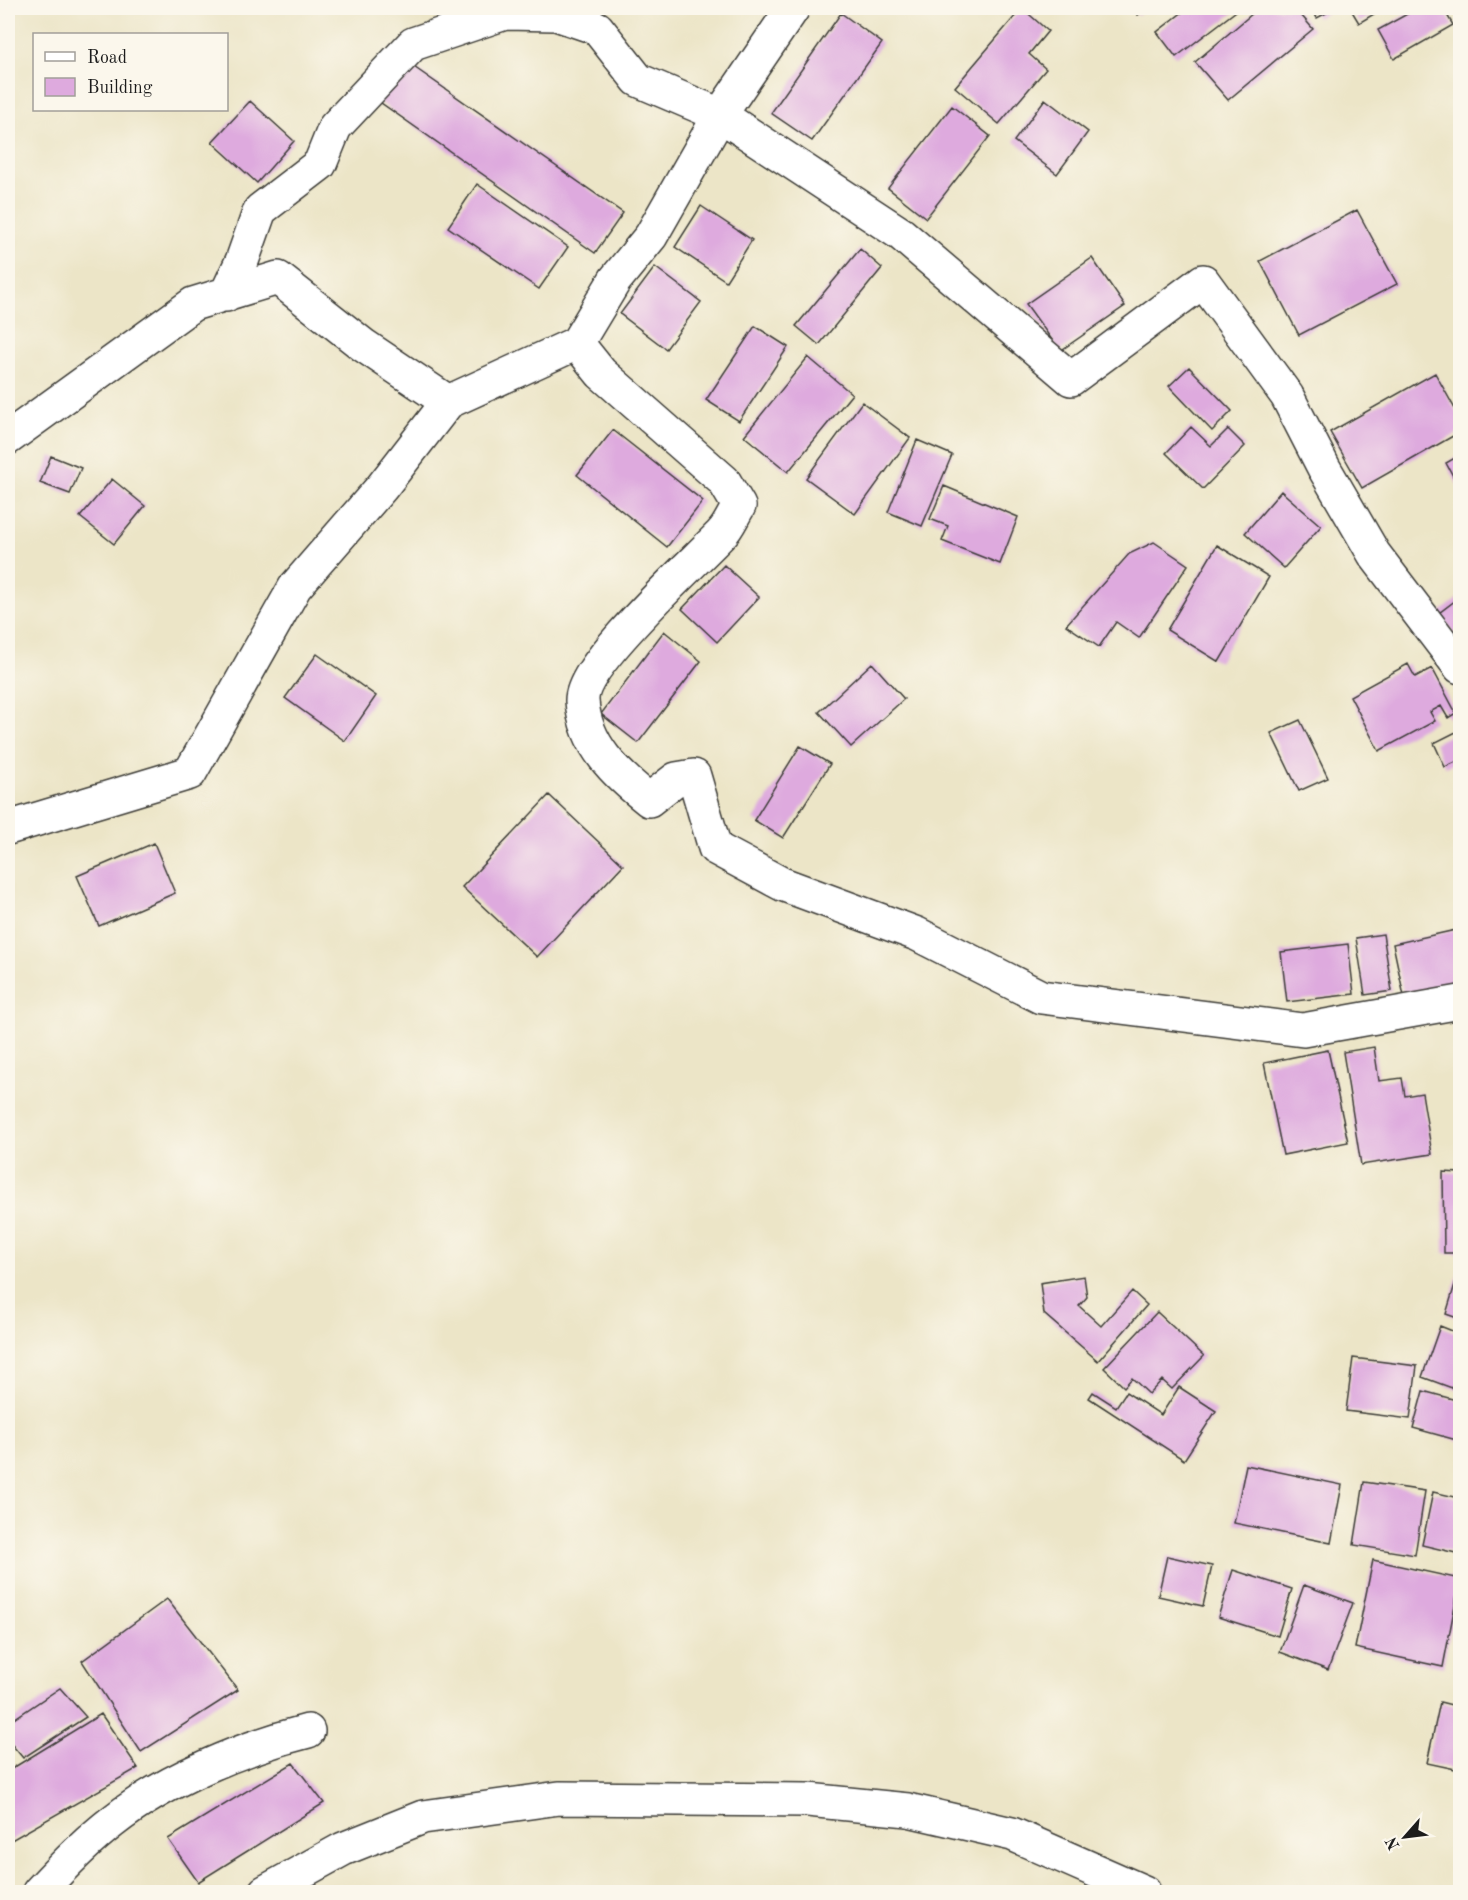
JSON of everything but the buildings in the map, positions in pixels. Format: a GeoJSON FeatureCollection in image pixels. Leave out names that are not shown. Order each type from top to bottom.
{"type":"FeatureCollection","features":[{"type":"Feature","properties":{"kind":"street"},"geometry":{"type":"LineString","coordinates":[[8,828],[190,773],[295,587],[382,487],[448,402],[577,343],[615,280],[651,236],[720,115],[793,8]]}},
{"type":"Feature","properties":{"kind":"street"},"geometry":{"type":"LineString","coordinates":[[226,295],[242,261],[260,210],[320,164],[335,127],[413,44],[505,13],[556,14],[597,28],[638,80],[720,115],[900,234],[1071,379],[1203,281],[1287,396],[1324,468],[1374,554],[1461,667]]}},
{"type":"Feature","properties":{"kind":"street"},"geometry":{"type":"LineString","coordinates":[[8,438],[194,304],[278,278],[363,345],[448,402]]}},
{"type":"Feature","properties":{"kind":"street"},"geometry":{"type":"LineString","coordinates":[[577,343],[601,373],[724,482],[739,506],[724,531],[660,594],[598,663],[581,699],[592,743],[626,782],[649,800],[676,779],[694,776],[715,848],[782,884],[917,934],[1041,997],[1302,1030],[1461,1002]]}},
{"type":"Feature","properties":{"kind":"street"},"geometry":{"type":"LineString","coordinates":[[39,1893],[57,1872],[112,1821],[168,1787],[256,1745],[308,1731]]}},
{"type":"Feature","properties":{"kind":"street"},"geometry":{"type":"LineString","coordinates":[[265,1893],[343,1849],[423,1817],[559,1798],[808,1800],[908,1810],[1012,1834],[1144,1893]]}}]}
